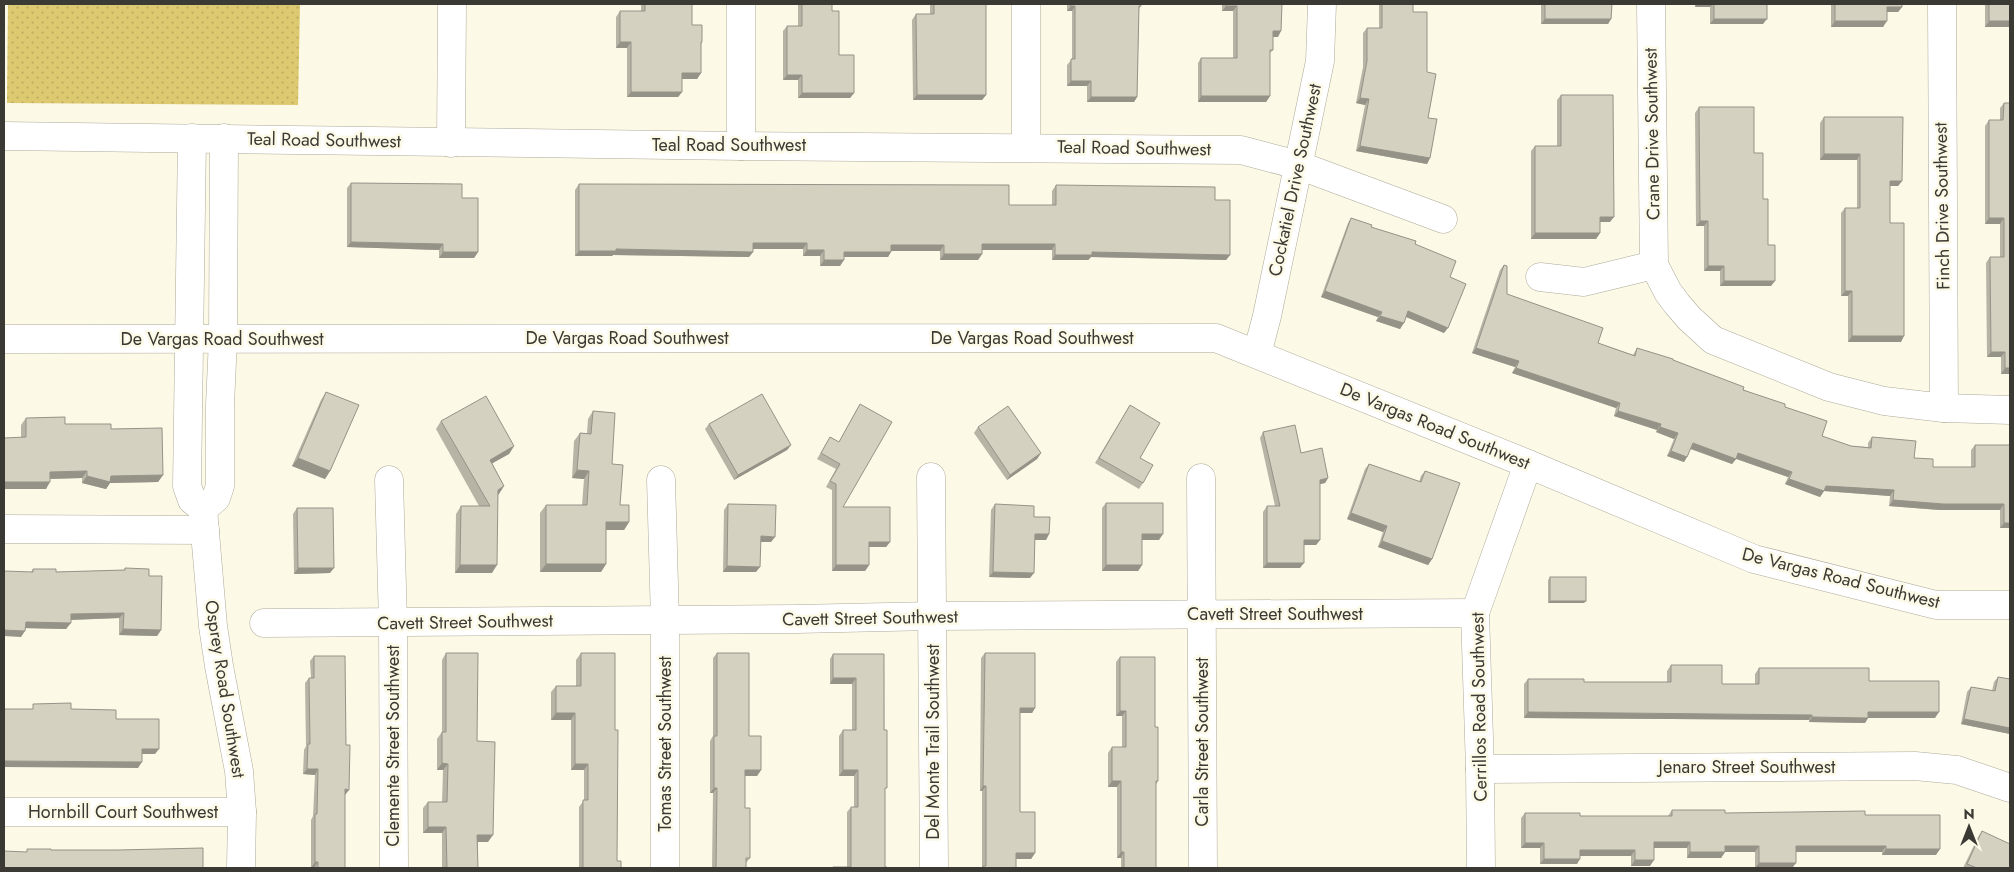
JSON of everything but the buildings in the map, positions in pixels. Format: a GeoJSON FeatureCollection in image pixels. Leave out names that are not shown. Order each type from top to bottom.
{"type":"FeatureCollection","features":[{"type":"Feature","properties":{"kind":"street"},"geometry":{"type":"LineString","coordinates":[[451,142],[452,4]]}},
{"type":"Feature","properties":{"kind":"street"},"geometry":{"type":"LineString","coordinates":[[741,4],[741,146]]}},
{"type":"Feature","properties":{"kind":"street"},"geometry":{"type":"LineString","coordinates":[[1026,4],[1026,147]]}},
{"type":"Feature","properties":{"kind":"street","name":"Cockatiel Drive Southwest"},"geometry":{"type":"LineString","coordinates":[[1257,354],[1267,316],[1320,61],[1322,4]]}},
{"type":"Feature","properties":{"kind":"street","name":"Crane Drive Southwest"},"geometry":{"type":"LineString","coordinates":[[1652,4],[1654,265]]}},
{"type":"Feature","properties":{"kind":"street","name":"Finch Drive Southwest"},"geometry":{"type":"LineString","coordinates":[[1942,4],[1944,408]]}},
{"type":"Feature","properties":{"kind":"street","name":"Teal Road Southwest"},"geometry":{"type":"LineString","coordinates":[[4,136],[741,146],[1241,150],[1298,165],[1443,219]]}},
{"type":"Feature","properties":{"kind":"street"},"geometry":{"type":"LineString","coordinates":[[192,138],[187,486],[192,500],[204,520]]}},
{"type":"Feature","properties":{"kind":"street"},"geometry":{"type":"LineString","coordinates":[[204,520],[220,486],[224,138]]}},
{"type":"Feature","properties":{"kind":"street"},"geometry":{"type":"LineString","coordinates":[[1540,277],[1584,282],[1654,265],[1668,292],[1677,304],[1713,340],[1829,387],[1884,401],[1944,408],[2010,410]]}},
{"type":"Feature","properties":{"kind":"street","name":"De Vargas Road Southwest"},"geometry":{"type":"LineString","coordinates":[[4,339],[1216,338],[1528,464],[1754,560],[1936,604],[2010,605]]}},
{"type":"Feature","properties":{"kind":"street","name":"Cerrillos Road Southwest"},"geometry":{"type":"LineString","coordinates":[[1480,868],[1480,769],[1475,613],[1528,464]]}},
{"type":"Feature","properties":{"kind":"street","name":"Del Monte Trail Southwest"},"geometry":{"type":"LineString","coordinates":[[931,478],[934,868]]}},
{"type":"Feature","properties":{"kind":"street","name":"Carla Street Southwest"},"geometry":{"type":"LineString","coordinates":[[1201,478],[1203,868]]}},
{"type":"Feature","properties":{"kind":"street","name":"Clemente Street Southwest"},"geometry":{"type":"LineString","coordinates":[[389,480],[393,623],[394,868]]}},
{"type":"Feature","properties":{"kind":"street","name":"Tomas Street Southwest"},"geometry":{"type":"LineString","coordinates":[[661,480],[665,620],[665,868]]}},
{"type":"Feature","properties":{"kind":"street"},"geometry":{"type":"LineString","coordinates":[[4,529],[204,520]]}},
{"type":"Feature","properties":{"kind":"street","name":"Osprey Road Southwest"},"geometry":{"type":"LineString","coordinates":[[204,520],[213,626],[239,771],[242,812],[241,868]]}},
{"type":"Feature","properties":{"kind":"street","name":"Cavett Street Southwest"},"geometry":{"type":"LineString","coordinates":[[264,623],[1475,613]]}},
{"type":"Feature","properties":{"kind":"street","name":"Jenaro Street Southwest"},"geometry":{"type":"LineString","coordinates":[[1480,769],[1915,766],[1956,770],[2010,788]]}},
{"type":"Feature","properties":{"kind":"street","name":"Hornbill Court Southwest"},"geometry":{"type":"LineString","coordinates":[[4,812],[242,812]]}},
{"type":"Feature","properties":{"kind":"shaded area"},"geometry":{"type":"Polygon","coordinates":[[[8,4],[300,4],[298,105],[7,103],[8,4]]]}}]}
